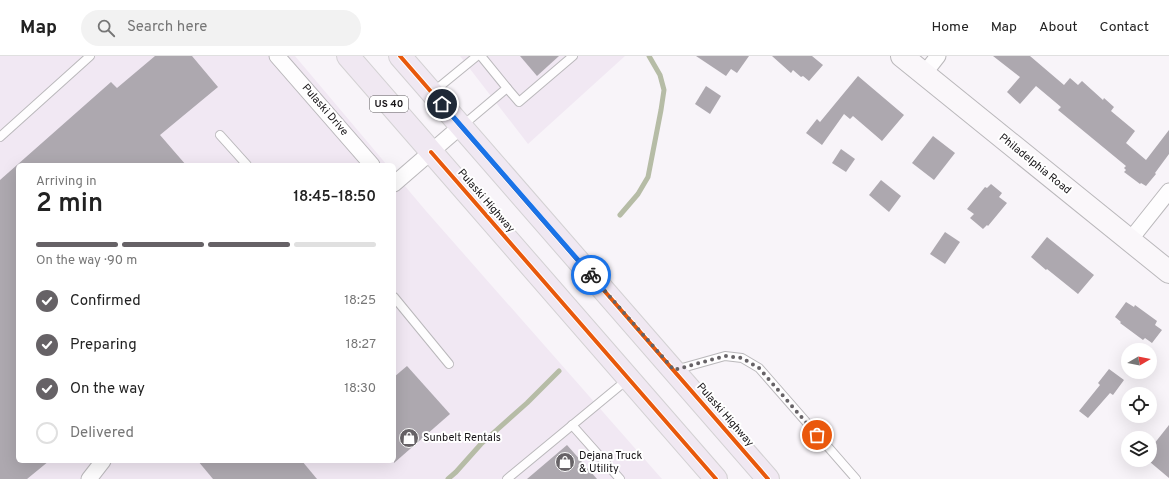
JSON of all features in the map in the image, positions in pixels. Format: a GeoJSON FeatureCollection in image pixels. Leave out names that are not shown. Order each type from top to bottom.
{"type":"FeatureCollection","features":[{"type":"Feature","properties":{"kind":"highway","name":"Pulaski Highway"},"geometry":{"type":"LineString","coordinates":[[348,56],[716,479]]}},
{"type":"Feature","properties":{"kind":"highway","name":"Pulaski Highway"},"geometry":{"type":"LineString","coordinates":[[400,56],[768,479]]}},
{"type":"Feature","properties":{"kind":"main road","name":"Philadelphia Road"},"geometry":{"type":"LineString","coordinates":[[902,56],[1169,272]]}},
{"type":"Feature","properties":{"kind":"street","name":"Pulaski Drive"},"geometry":{"type":"LineString","coordinates":[[277,56],[370,163]]}},
{"type":"Feature","properties":{"kind":"street"},"geometry":{"type":"LineString","coordinates":[[924,74],[938,56]]}},
{"type":"Feature","properties":{"kind":"street"},"geometry":{"type":"LineString","coordinates":[[396,182],[461,126]]}},
{"type":"Feature","properties":{"kind":"street"},"geometry":{"type":"LineString","coordinates":[[1130,240],[1169,191]]}},
{"type":"Feature","properties":{"kind":"street"},"geometry":{"type":"LineString","coordinates":[[90,479],[102,463]]}},
{"type":"Feature","properties":{"kind":"lane"},"geometry":{"type":"LineString","coordinates":[[0,137],[90,56]]}},
{"type":"Feature","properties":{"kind":"lane"},"geometry":{"type":"LineString","coordinates":[[432,92],[477,56]]}},
{"type":"Feature","properties":{"kind":"lane"},"geometry":{"type":"LineString","coordinates":[[481,56],[519,102],[573,56]]}},
{"type":"Feature","properties":{"kind":"lane"},"geometry":{"type":"LineString","coordinates":[[461,126],[507,88]]}},
{"type":"Feature","properties":{"kind":"lane"},"geometry":{"type":"LineString","coordinates":[[220,135],[245,163]]}},
{"type":"Feature","properties":{"kind":"lane"},"geometry":{"type":"LineString","coordinates":[[396,299],[449,364]]}},
{"type":"Feature","properties":{"kind":"lane"},"geometry":{"type":"LineString","coordinates":[[674,370],[725,356],[742,358],[759,368],[856,479]]}},
{"type":"Feature","properties":{"kind":"lane"},"geometry":{"type":"LineString","coordinates":[[508,479],[628,378]]}},
{"type":"Feature","properties":{"kind":"lane"},"geometry":{"type":"LineString","coordinates":[[572,425],[620,479]]}},
{"type":"Feature","properties":{"kind":"shaded area"},"geometry":{"type":"Polygon","coordinates":[[[0,56],[295,56],[385,163],[16,163],[16,463],[396,463],[396,175],[662,479],[0,479],[0,56]]]}},
{"type":"Feature","properties":{"kind":"shaded area"},"geometry":{"type":"Polygon","coordinates":[[[460,56],[625,56],[528,144],[460,56]]]}},
{"type":"Feature","properties":{"kind":"building"},"geometry":{"type":"Polygon","coordinates":[[[155,56],[192,56],[218,87],[160,135],[184,163],[19,163],[111,82],[117,88],[155,56]]]}},
{"type":"Feature","properties":{"kind":"building"},"geometry":{"type":"Polygon","coordinates":[[[520,56],[559,56],[537,76],[520,56]]]}},
{"type":"Feature","properties":{"kind":"building"},"geometry":{"type":"Polygon","coordinates":[[[696,56],[749,56],[737,73],[731,69],[726,76],[696,56]]]}},
{"type":"Feature","properties":{"kind":"building"},"geometry":{"type":"Polygon","coordinates":[[[772,56],[812,56],[823,65],[809,81],[803,76],[801,77],[793,70],[791,73],[772,56]]]}},
{"type":"Feature","properties":{"kind":"building"},"geometry":{"type":"Polygon","coordinates":[[[993,56],[1030,56],[1064,85],[1070,78],[1078,85],[1082,81],[1103,100],[1104,98],[1114,107],[1111,111],[1135,131],[1126,143],[1146,160],[1169,130],[1169,154],[1146,186],[1141,183],[1140,184],[1124,172],[1126,170],[1124,168],[1126,166],[1058,110],[1061,107],[1036,86],[1020,104],[1007,92],[1020,77],[993,56]]]}},
{"type":"Feature","properties":{"kind":"building"},"geometry":{"type":"Polygon","coordinates":[[[858,76],[904,115],[882,141],[853,116],[850,119],[844,114],[822,145],[806,133],[817,119],[820,122],[858,76]]]}},
{"type":"Feature","properties":{"kind":"building"},"geometry":{"type":"Polygon","coordinates":[[[706,86],[721,96],[710,114],[695,104],[706,86]]]}},
{"type":"Feature","properties":{"kind":"building"},"geometry":{"type":"Polygon","coordinates":[[[933,136],[955,153],[934,180],[912,163],[933,136]]]}},
{"type":"Feature","properties":{"kind":"building"},"geometry":{"type":"Polygon","coordinates":[[[841,149],[855,159],[846,172],[832,163],[841,149]]]}},
{"type":"Feature","properties":{"kind":"building"},"geometry":{"type":"Polygon","coordinates":[[[16,166],[16,463],[47,463],[27,479],[0,479],[0,180],[16,166]]]}},
{"type":"Feature","properties":{"kind":"building"},"geometry":{"type":"Polygon","coordinates":[[[881,180],[901,196],[889,212],[869,195],[881,180]]]}},
{"type":"Feature","properties":{"kind":"building"},"geometry":{"type":"Polygon","coordinates":[[[991,184],[1002,193],[999,197],[1007,203],[988,226],[987,225],[983,229],[970,218],[974,214],[967,209],[985,187],[987,188],[991,184]]]}},
{"type":"Feature","properties":{"kind":"building"},"geometry":{"type":"Polygon","coordinates":[[[945,232],[960,242],[945,264],[930,254],[945,232]]]}},
{"type":"Feature","properties":{"kind":"building"},"geometry":{"type":"Polygon","coordinates":[[[1047,237],[1094,275],[1078,294],[1031,257],[1047,237]]]}},
{"type":"Feature","properties":{"kind":"building"},"geometry":{"type":"Polygon","coordinates":[[[1126,302],[1134,307],[1135,305],[1157,321],[1155,325],[1162,330],[1152,343],[1145,338],[1143,340],[1120,323],[1121,322],[1115,317],[1126,302]]]}},
{"type":"Feature","properties":{"kind":"building","name":"Sunbelt Rentals"},"geometry":{"type":"Polygon","coordinates":[[[407,366],[450,414],[396,461],[396,375],[407,366]]]}},
{"type":"Feature","properties":{"kind":"building"},"geometry":{"type":"Polygon","coordinates":[[[1109,369],[1124,380],[1113,395],[1110,393],[1088,418],[1079,411],[1100,385],[1098,383],[1109,369]]]}},
{"type":"Feature","properties":{"kind":"building"},"geometry":{"type":"Polygon","coordinates":[[[1169,425],[1169,478],[1156,467],[1157,440],[1169,425]]]}},
{"type":"Feature","properties":{"kind":"building","name":"Dejana Truck & Utility"},"geometry":{"type":"Polygon","coordinates":[[[567,445],[597,479],[527,479],[567,445]]]}},
{"type":"Feature","properties":{"kind":"building"},"geometry":{"type":"Polygon","coordinates":[[[200,463],[304,463],[317,479],[213,479],[200,463]]]}},
{"type":"Feature","properties":{"kind":"waterway"},"geometry":{"type":"LineString","coordinates":[[620,215],[638,194],[648,177],[661,110],[664,90],[660,75],[649,56]]}},
{"type":"Feature","properties":{"kind":"waterway"},"geometry":{"type":"LineString","coordinates":[[448,479],[481,444],[527,403],[559,371]]}},
{"type":"Feature","properties":{"kind":"cycle path"},"geometry":{"type":"LineString","coordinates":[[400,56],[768,479]]}},
{"type":"Feature","properties":{"kind":"cycle path"},"geometry":{"type":"LineString","coordinates":[[431,152],[716,479]]}},
{"type":"Feature","properties":{"kind":"way so far"},"geometry":{"type":"LineString","coordinates":[[591,275],[674,370],[725,356],[742,358],[759,368],[817,435]]}},
{"type":"Feature","properties":{"kind":"place","name":"Sunbelt Rentals"},"geometry":{"type":"Point","coordinates":[409,438]}},
{"type":"Feature","properties":{"kind":"place","name":"Dejana Truck & Utility"},"geometry":{"type":"Point","coordinates":[565,462]}},
{"type":"Feature","properties":{"kind":"route"},"geometry":{"type":"LineString","coordinates":[[442,104],[591,275]]}}]}
